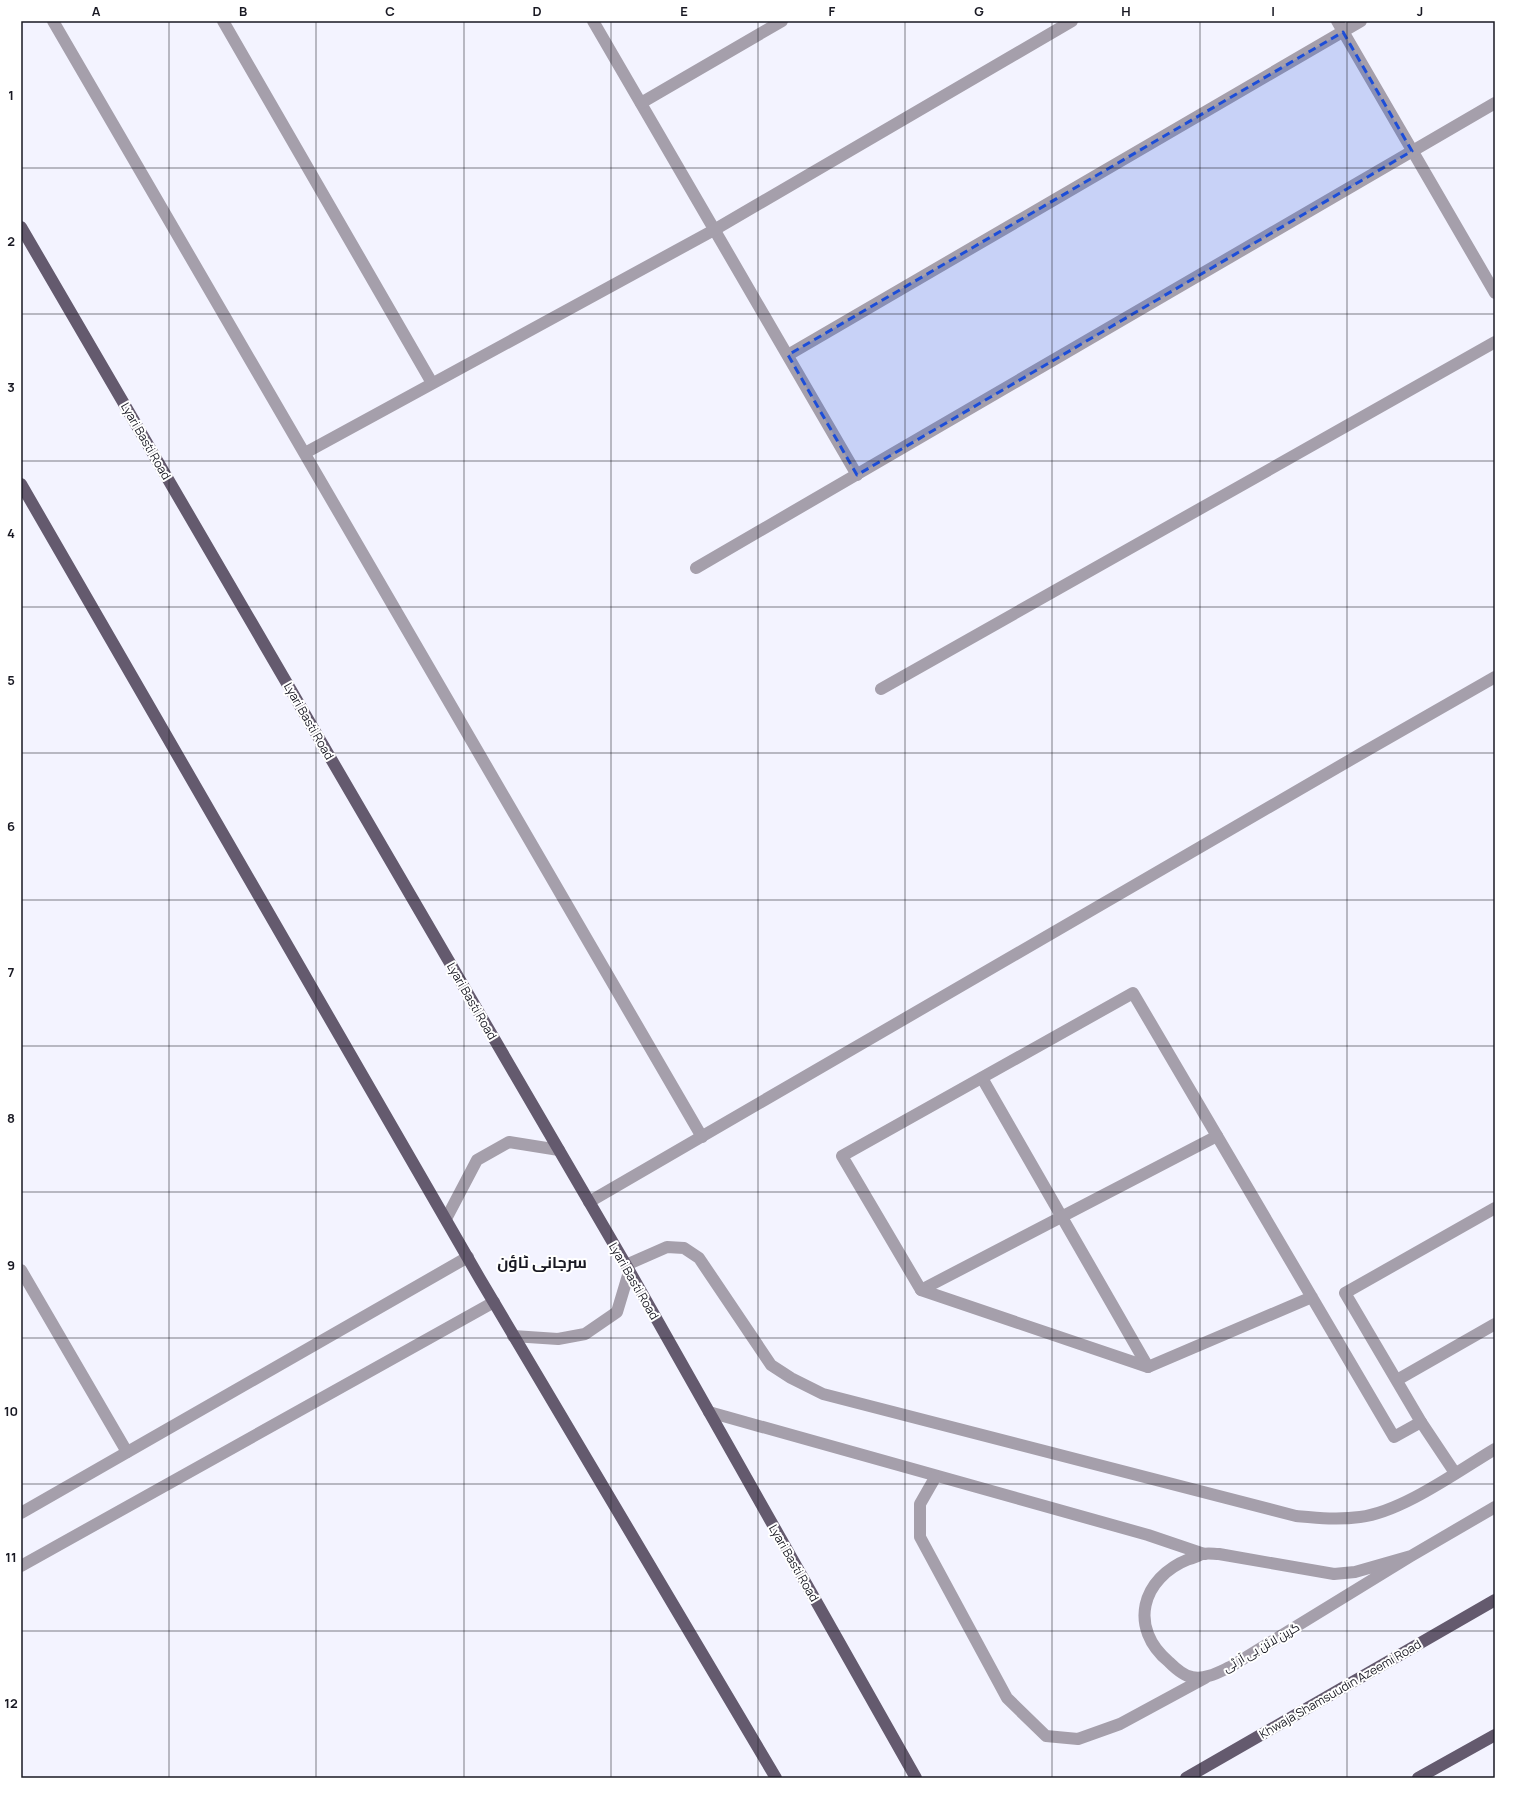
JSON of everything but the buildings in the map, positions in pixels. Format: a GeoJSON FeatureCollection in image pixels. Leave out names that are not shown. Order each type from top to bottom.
{"type":"FeatureCollection","features":[{"type":"Feature","properties":{"kind":"main road","name":"Lyari Basti Road"},"geometry":{"type":"LineString","coordinates":[[21,227],[628,1269],[916,1778]]}},
{"type":"Feature","properties":{"kind":"main road"},"geometry":{"type":"LineString","coordinates":[[21,484],[494,1302],[776,1778]]}},
{"type":"Feature","properties":{"kind":"main road","name":"Khwaja Shamsuudin Azeemi Road"},"geometry":{"type":"LineString","coordinates":[[1186,1778],[1495,1600]]}},
{"type":"Feature","properties":{"kind":"main road"},"geometry":{"type":"LineString","coordinates":[[1418,1778],[1495,1735]]}},
{"type":"Feature","properties":{"kind":"street"},"geometry":{"type":"LineString","coordinates":[[53,21],[702,1137]]}},
{"type":"Feature","properties":{"kind":"street"},"geometry":{"type":"LineString","coordinates":[[223,21],[432,384]]}},
{"type":"Feature","properties":{"kind":"street"},"geometry":{"type":"LineString","coordinates":[[593,21],[857,475]]}},
{"type":"Feature","properties":{"kind":"street"},"geometry":{"type":"LineString","coordinates":[[641,103],[782,21]]}},
{"type":"Feature","properties":{"kind":"street"},"geometry":{"type":"LineString","coordinates":[[304,453],[714,230],[1072,21]]}},
{"type":"Feature","properties":{"kind":"street"},"geometry":{"type":"LineString","coordinates":[[1337,21],[1495,293]]}},
{"type":"Feature","properties":{"kind":"street"},"geometry":{"type":"LineString","coordinates":[[788,355],[1362,21]]}},
{"type":"Feature","properties":{"kind":"street"},"geometry":{"type":"LineString","coordinates":[[696,568],[1495,103]]}},
{"type":"Feature","properties":{"kind":"street"},"geometry":{"type":"LineString","coordinates":[[881,689],[1495,342]]}},
{"type":"Feature","properties":{"kind":"street"},"geometry":{"type":"LineString","coordinates":[[589,1202],[1364,752],[1495,678]]}},
{"type":"Feature","properties":{"kind":"street"},"geometry":{"type":"LineString","coordinates":[[1312,1297],[1148,1367],[921,1290],[842,1156],[1133,993],[1312,1297],[1394,1437],[1422,1422]]}},
{"type":"Feature","properties":{"kind":"street"},"geometry":{"type":"LineString","coordinates":[[982,1078],[1148,1367]]}},
{"type":"Feature","properties":{"kind":"street"},"geometry":{"type":"LineString","coordinates":[[921,1290],[1217,1136]]}},
{"type":"Feature","properties":{"kind":"street"},"geometry":{"type":"LineString","coordinates":[[446,1219],[477,1160],[509,1142],[559,1150]]}},
{"type":"Feature","properties":{"kind":"street"},"geometry":{"type":"LineString","coordinates":[[1455,1473],[1422,1422],[1345,1293],[1495,1208]]}},
{"type":"Feature","properties":{"kind":"street"},"geometry":{"type":"LineString","coordinates":[[514,1336],[558,1339],[586,1334],[617,1312],[628,1269],[667,1247],[684,1248],[699,1258],[771,1365],[791,1378],[823,1394],[1296,1516],[1331,1520],[1361,1517],[1398,1506],[1495,1449]]}},
{"type":"Feature","properties":{"kind":"street"},"geometry":{"type":"LineString","coordinates":[[21,1513],[468,1257]]}},
{"type":"Feature","properties":{"kind":"street"},"geometry":{"type":"LineString","coordinates":[[21,1270],[127,1452]]}},
{"type":"Feature","properties":{"kind":"street"},"geometry":{"type":"LineString","coordinates":[[21,1566],[494,1302]]}},
{"type":"Feature","properties":{"kind":"street"},"geometry":{"type":"LineString","coordinates":[[1397,1380],[1495,1324]]}},
{"type":"Feature","properties":{"kind":"street"},"geometry":{"type":"LineString","coordinates":[[709,1412],[1148,1535],[1204,1554]]}},
{"type":"Feature","properties":{"kind":"street"},"geometry":{"type":"LineString","coordinates":[[936,1476],[920,1504],[920,1537],[1007,1698],[1046,1736],[1078,1739],[1120,1724],[1210,1676]]}},
{"type":"Feature","properties":{"kind":"street","name":"گرین لائن بی آر ٹی"},"geometry":{"type":"LineString","coordinates":[[1411,1556],[1355,1572],[1334,1574],[1219,1554],[1204,1554],[1166,1572],[1154,1585],[1144,1604],[1144,1622],[1150,1641],[1163,1658],[1178,1670],[1192,1677],[1210,1676],[1230,1667],[1411,1556],[1495,1507]]}},
{"type":"Feature","properties":{"kind":"highlighted area"},"geometry":{"type":"Polygon","coordinates":[[[1343,32],[1412,151],[857,475],[788,355],[1343,32]]]}},
{"type":"Feature","properties":{"kind":"district","name":"سرجانی ٹاؤن"},"geometry":{"type":"Point","coordinates":[542,1262]}}]}
